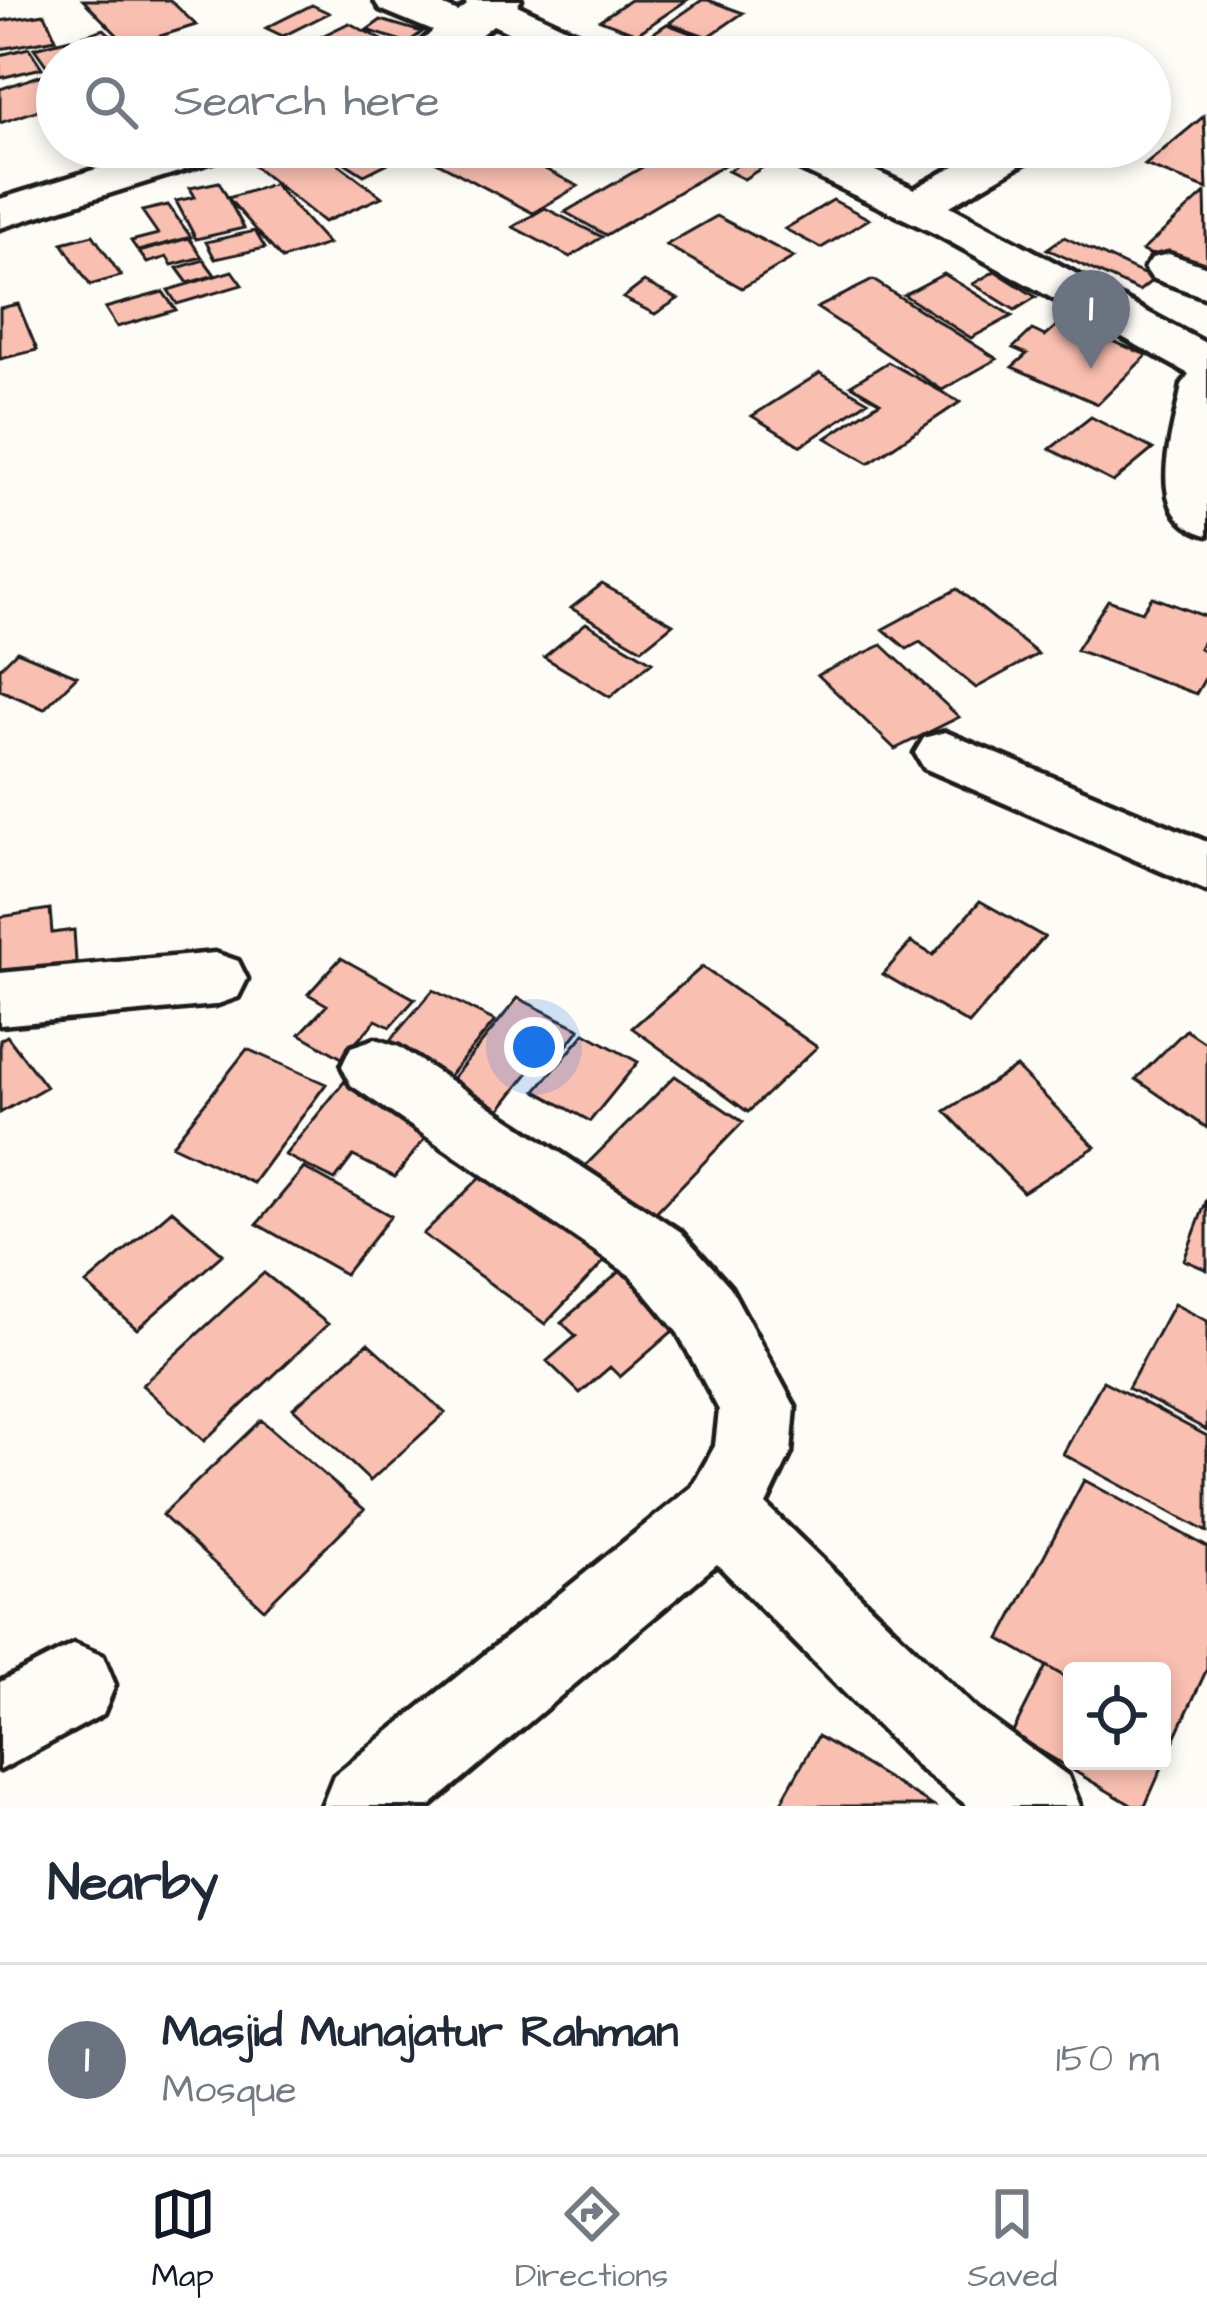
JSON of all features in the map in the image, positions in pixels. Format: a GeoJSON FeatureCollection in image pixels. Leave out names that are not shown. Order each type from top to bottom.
{"type":"FeatureCollection","features":[{"type":"Feature","properties":{"kind":"street"},"geometry":{"type":"LineString","coordinates":[[395,0],[483,9],[545,36]]}},
{"type":"Feature","properties":{"kind":"street"},"geometry":{"type":"LineString","coordinates":[[451,36],[483,9]]}},
{"type":"Feature","properties":{"kind":"street"},"geometry":{"type":"LineString","coordinates":[[0,214],[147,168]]}},
{"type":"Feature","properties":{"kind":"street"},"geometry":{"type":"LineString","coordinates":[[833,168],[915,206],[1207,364]]}},
{"type":"Feature","properties":{"kind":"street"},"geometry":{"type":"LineString","coordinates":[[915,206],[983,168]]}},
{"type":"Feature","properties":{"kind":"street"},"geometry":{"type":"LineString","coordinates":[[0,174],[46,200]]}},
{"type":"Feature","properties":{"kind":"street"},"geometry":{"type":"LineString","coordinates":[[1207,385],[1192,482],[1197,512],[1207,518]]}},
{"type":"Feature","properties":{"kind":"street"},"geometry":{"type":"LineString","coordinates":[[945,753],[1207,868]]}},
{"type":"Feature","properties":{"kind":"street"},"geometry":{"type":"LineString","coordinates":[[0,999],[214,979]]}},
{"type":"Feature","properties":{"kind":"street"},"geometry":{"type":"LineString","coordinates":[[364,1806],[720,1513],[753,1453],[757,1407],[704,1310],[656,1254],[375,1066]]}},
{"type":"Feature","properties":{"kind":"street"},"geometry":{"type":"LineString","coordinates":[[720,1513],[947,1739],[1038,1806]]}},
{"type":"Feature","properties":{"kind":"street"},"geometry":{"type":"LineString","coordinates":[[0,1728],[74,1685]]}},
{"type":"Feature","properties":{"kind":"building"},"geometry":{"type":"Polygon","coordinates":[[[83,0],[170,0],[196,25],[160,36],[118,36],[83,0]]]}},
{"type":"Feature","properties":{"kind":"building"},"geometry":{"type":"Polygon","coordinates":[[[630,0],[687,0],[637,34],[600,20],[630,0]]]}},
{"type":"Feature","properties":{"kind":"building"},"geometry":{"type":"Polygon","coordinates":[[[702,0],[743,13],[709,36],[669,23],[702,0]]]}},
{"type":"Feature","properties":{"kind":"building"},"geometry":{"type":"Polygon","coordinates":[[[312,5],[329,13],[283,36],[266,28],[312,5]]]}},
{"type":"Feature","properties":{"kind":"building"},"geometry":{"type":"Polygon","coordinates":[[[45,14],[55,36],[36,36],[36,43],[0,49],[0,21],[45,14]]]}},
{"type":"Feature","properties":{"kind":"building"},"geometry":{"type":"Polygon","coordinates":[[[381,20],[422,32],[386,36],[367,30],[381,20]]]}},
{"type":"Feature","properties":{"kind":"building"},"geometry":{"type":"Polygon","coordinates":[[[349,23],[375,36],[322,36],[349,23]]]}},
{"type":"Feature","properties":{"kind":"building"},"geometry":{"type":"Polygon","coordinates":[[[667,24],[699,36],[649,36],[667,24]]]}},
{"type":"Feature","properties":{"kind":"building"},"geometry":{"type":"Polygon","coordinates":[[[104,29],[112,36],[83,36],[104,29]]]}},
{"type":"Feature","properties":{"kind":"building"},"geometry":{"type":"Polygon","coordinates":[[[29,48],[36,69],[0,78],[0,55],[29,48]]]}},
{"type":"Feature","properties":{"kind":"building"},"geometry":{"type":"Polygon","coordinates":[[[36,77],[36,111],[0,123],[0,89],[36,77]]]}},
{"type":"Feature","properties":{"kind":"building"},"geometry":{"type":"Polygon","coordinates":[[[1204,116],[1207,189],[1153,168],[1171,168],[1171,143],[1204,116]]]}},
{"type":"Feature","properties":{"kind":"building"},"geometry":{"type":"Polygon","coordinates":[[[256,168],[344,168],[382,197],[324,222],[256,168]]]}},
{"type":"Feature","properties":{"kind":"building"},"geometry":{"type":"Polygon","coordinates":[[[448,168],[543,168],[578,186],[533,213],[448,168]]]}},
{"type":"Feature","properties":{"kind":"building"},"geometry":{"type":"Polygon","coordinates":[[[641,168],[719,168],[606,235],[565,212],[641,168]]]}},
{"type":"Feature","properties":{"kind":"building"},"geometry":{"type":"Polygon","coordinates":[[[733,168],[762,168],[744,179],[728,171],[733,168]]]}},
{"type":"Feature","properties":{"kind":"building"},"geometry":{"type":"Polygon","coordinates":[[[219,182],[244,228],[196,239],[176,201],[195,197],[190,188],[219,182]]]}},
{"type":"Feature","properties":{"kind":"building"},"geometry":{"type":"Polygon","coordinates":[[[274,184],[328,244],[282,259],[228,198],[274,184]]]}},
{"type":"Feature","properties":{"kind":"building"},"geometry":{"type":"Polygon","coordinates":[[[1205,193],[1207,276],[1142,251],[1205,193]]]}},
{"type":"Feature","properties":{"kind":"building"},"geometry":{"type":"Polygon","coordinates":[[[833,200],[869,219],[821,248],[785,229],[833,200]]]}},
{"type":"Feature","properties":{"kind":"building"},"geometry":{"type":"Polygon","coordinates":[[[168,205],[191,237],[138,251],[131,241],[158,234],[142,211],[168,205]]]}},
{"type":"Feature","properties":{"kind":"building"},"geometry":{"type":"Polygon","coordinates":[[[545,208],[602,237],[570,257],[513,227],[545,208]]]}},
{"type":"Feature","properties":{"kind":"building"},"geometry":{"type":"Polygon","coordinates":[[[717,216],[794,257],[742,288],[666,245],[717,216]]]}},
{"type":"Feature","properties":{"kind":"building"},"geometry":{"type":"Polygon","coordinates":[[[255,231],[265,248],[215,259],[206,242],[255,231]]]}},
{"type":"Feature","properties":{"kind":"building"},"geometry":{"type":"Polygon","coordinates":[[[93,235],[121,276],[90,285],[62,243],[93,235]]]}},
{"type":"Feature","properties":{"kind":"building"},"geometry":{"type":"Polygon","coordinates":[[[1064,237],[1154,279],[1139,291],[1047,249],[1064,237]]]}},
{"type":"Feature","properties":{"kind":"building"},"geometry":{"type":"Polygon","coordinates":[[[189,238],[202,257],[172,265],[167,257],[147,263],[139,252],[189,238]]]}},
{"type":"Feature","properties":{"kind":"building"},"geometry":{"type":"Polygon","coordinates":[[[204,260],[215,275],[188,283],[177,268],[204,260]]]}},
{"type":"Feature","properties":{"kind":"building"},"geometry":{"type":"Polygon","coordinates":[[[232,271],[242,285],[177,304],[168,290],[232,271]]]}},
{"type":"Feature","properties":{"kind":"building"},"geometry":{"type":"Polygon","coordinates":[[[995,271],[1036,297],[1015,310],[973,284],[995,271]]]}},
{"type":"Feature","properties":{"kind":"building"},"geometry":{"type":"Polygon","coordinates":[[[944,274],[1012,316],[971,338],[904,295],[944,274]]]}},
{"type":"Feature","properties":{"kind":"building"},"geometry":{"type":"Polygon","coordinates":[[[873,280],[997,359],[942,390],[817,308],[873,280]]]}},
{"type":"Feature","properties":{"kind":"building"},"geometry":{"type":"Polygon","coordinates":[[[644,282],[678,299],[655,314],[623,298],[644,282]]]}},
{"type":"Feature","properties":{"kind":"building"},"geometry":{"type":"Polygon","coordinates":[[[163,292],[176,310],[117,327],[105,308],[163,292]]]}},
{"type":"Feature","properties":{"kind":"building"},"geometry":{"type":"Polygon","coordinates":[[[18,304],[37,350],[0,359],[0,308],[18,304]]]}},
{"type":"Feature","properties":{"kind":"building"},"geometry":{"type":"Polygon","coordinates":[[[1062,321],[1147,355],[1098,404],[1012,367],[1027,354],[1013,348],[1032,330],[1045,336],[1062,321]]]}},
{"type":"Feature","properties":{"kind":"building"},"geometry":{"type":"Polygon","coordinates":[[[888,362],[960,402],[869,463],[826,438],[880,402],[851,385],[888,362]]]}},
{"type":"Feature","properties":{"kind":"building"},"geometry":{"type":"Polygon","coordinates":[[[820,373],[868,401],[801,446],[752,416],[820,373]]]}},
{"type":"Feature","properties":{"kind":"building"},"geometry":{"type":"Polygon","coordinates":[[[1091,417],[1153,449],[1113,482],[1050,449],[1091,417]]]}},
{"type":"Feature","properties":{"kind":"building"},"geometry":{"type":"Polygon","coordinates":[[[602,584],[673,624],[642,649],[571,608],[602,584]]]}},
{"type":"Feature","properties":{"kind":"building"},"geometry":{"type":"Polygon","coordinates":[[[957,589],[1038,654],[976,688],[920,642],[907,649],[883,629],[957,589]]]}},
{"type":"Feature","properties":{"kind":"building"},"geometry":{"type":"Polygon","coordinates":[[[1152,597],[1207,617],[1207,634],[1199,648],[1207,651],[1207,675],[1196,694],[1076,650],[1108,600],[1142,612],[1152,597]]]}},
{"type":"Feature","properties":{"kind":"building"},"geometry":{"type":"Polygon","coordinates":[[[586,623],[652,662],[610,697],[544,657],[586,623]]]}},
{"type":"Feature","properties":{"kind":"building"},"geometry":{"type":"Polygon","coordinates":[[[882,645],[959,717],[895,749],[818,675],[882,645]]]}},
{"type":"Feature","properties":{"kind":"building"},"geometry":{"type":"Polygon","coordinates":[[[17,651],[77,676],[44,709],[0,690],[0,668],[17,651]]]}},
{"type":"Feature","properties":{"kind":"building"},"geometry":{"type":"Polygon","coordinates":[[[980,901],[1044,937],[969,1024],[883,974],[911,942],[933,955],[980,901]]]}},
{"type":"Feature","properties":{"kind":"building"},"geometry":{"type":"Polygon","coordinates":[[[50,909],[52,933],[74,930],[77,978],[0,990],[0,917],[50,909]]]}},
{"type":"Feature","properties":{"kind":"building"},"geometry":{"type":"Polygon","coordinates":[[[341,958],[415,999],[390,1027],[376,1020],[342,1058],[300,1034],[327,1005],[308,994],[341,958]]]}},
{"type":"Feature","properties":{"kind":"building"},"geometry":{"type":"Polygon","coordinates":[[[702,967],[817,1047],[748,1112],[632,1028],[702,967]]]}},
{"type":"Feature","properties":{"kind":"building"},"geometry":{"type":"Polygon","coordinates":[[[433,990],[495,1021],[439,1088],[409,1054],[388,1043],[433,990]]]}},
{"type":"Feature","properties":{"kind":"building"},"geometry":{"type":"Polygon","coordinates":[[[518,998],[580,1029],[549,1068],[536,1063],[493,1118],[442,1091],[518,998]]]}},
{"type":"Feature","properties":{"kind":"building"},"geometry":{"type":"Polygon","coordinates":[[[1186,1030],[1207,1044],[1207,1128],[1136,1079],[1186,1030]]]}},
{"type":"Feature","properties":{"kind":"building"},"geometry":{"type":"Polygon","coordinates":[[[585,1033],[638,1062],[590,1121],[536,1091],[585,1033]]]}},
{"type":"Feature","properties":{"kind":"building"},"geometry":{"type":"Polygon","coordinates":[[[7,1036],[46,1087],[0,1113],[0,1040],[7,1036]]]}},
{"type":"Feature","properties":{"kind":"building"},"geometry":{"type":"Polygon","coordinates":[[[247,1049],[326,1084],[253,1183],[172,1145],[247,1049]]]}},
{"type":"Feature","properties":{"kind":"building"},"geometry":{"type":"Polygon","coordinates":[[[1016,1067],[1095,1147],[1023,1192],[945,1111],[1016,1067]]]}},
{"type":"Feature","properties":{"kind":"building"},"geometry":{"type":"Polygon","coordinates":[[[675,1076],[743,1122],[652,1216],[584,1167],[675,1076]]]}},
{"type":"Feature","properties":{"kind":"building"},"geometry":{"type":"Polygon","coordinates":[[[344,1082],[433,1128],[395,1177],[353,1156],[335,1180],[285,1155],[344,1082]]]}},
{"type":"Feature","properties":{"kind":"building"},"geometry":{"type":"Polygon","coordinates":[[[495,1163],[616,1249],[545,1324],[423,1234],[495,1163]]]}},
{"type":"Feature","properties":{"kind":"building"},"geometry":{"type":"Polygon","coordinates":[[[304,1168],[391,1216],[345,1274],[257,1224],[304,1168]]]}},
{"type":"Feature","properties":{"kind":"building"},"geometry":{"type":"Polygon","coordinates":[[[1207,1199],[1207,1270],[1184,1260],[1207,1199]]]}},
{"type":"Feature","properties":{"kind":"building"},"geometry":{"type":"Polygon","coordinates":[[[172,1210],[223,1254],[137,1329],[86,1284],[172,1210]]]}},
{"type":"Feature","properties":{"kind":"building"},"geometry":{"type":"Polygon","coordinates":[[[630,1263],[690,1316],[620,1377],[610,1367],[580,1393],[547,1361],[576,1336],[561,1322],[630,1263]]]}},
{"type":"Feature","properties":{"kind":"building"},"geometry":{"type":"Polygon","coordinates":[[[264,1273],[328,1324],[204,1441],[142,1385],[264,1273]]]}},
{"type":"Feature","properties":{"kind":"building"},"geometry":{"type":"Polygon","coordinates":[[[1174,1304],[1207,1321],[1207,1430],[1128,1388],[1174,1304]]]}},
{"type":"Feature","properties":{"kind":"building"},"geometry":{"type":"Polygon","coordinates":[[[368,1343],[445,1413],[370,1481],[293,1408],[368,1343]]]}},
{"type":"Feature","properties":{"kind":"building"},"geometry":{"type":"Polygon","coordinates":[[[1103,1381],[1207,1436],[1207,1532],[1063,1454],[1103,1381]]]}},
{"type":"Feature","properties":{"kind":"building"},"geometry":{"type":"Polygon","coordinates":[[[261,1420],[364,1509],[264,1609],[162,1515],[261,1420]]]}},
{"type":"Feature","properties":{"kind":"building"},"geometry":{"type":"Polygon","coordinates":[[[1084,1480],[1207,1547],[1207,1669],[1174,1740],[1171,1662],[1063,1662],[1063,1676],[1000,1639],[1084,1480]]]}},
{"type":"Feature","properties":{"kind":"building"},"geometry":{"type":"Polygon","coordinates":[[[1046,1666],[1063,1676],[1063,1764],[1012,1734],[1046,1666]]]}},
{"type":"Feature","properties":{"kind":"building"},"geometry":{"type":"Polygon","coordinates":[[[818,1736],[933,1806],[779,1806],[818,1736]]]}},
{"type":"Feature","properties":{"kind":"building"},"geometry":{"type":"Polygon","coordinates":[[[1072,1770],[1161,1770],[1145,1806],[1133,1806],[1072,1770]]]}},
{"type":"Feature","properties":{"kind":"place","name":"Masjid Munajatur Rahman"},"geometry":{"type":"Point","coordinates":[1091,369]}}]}
